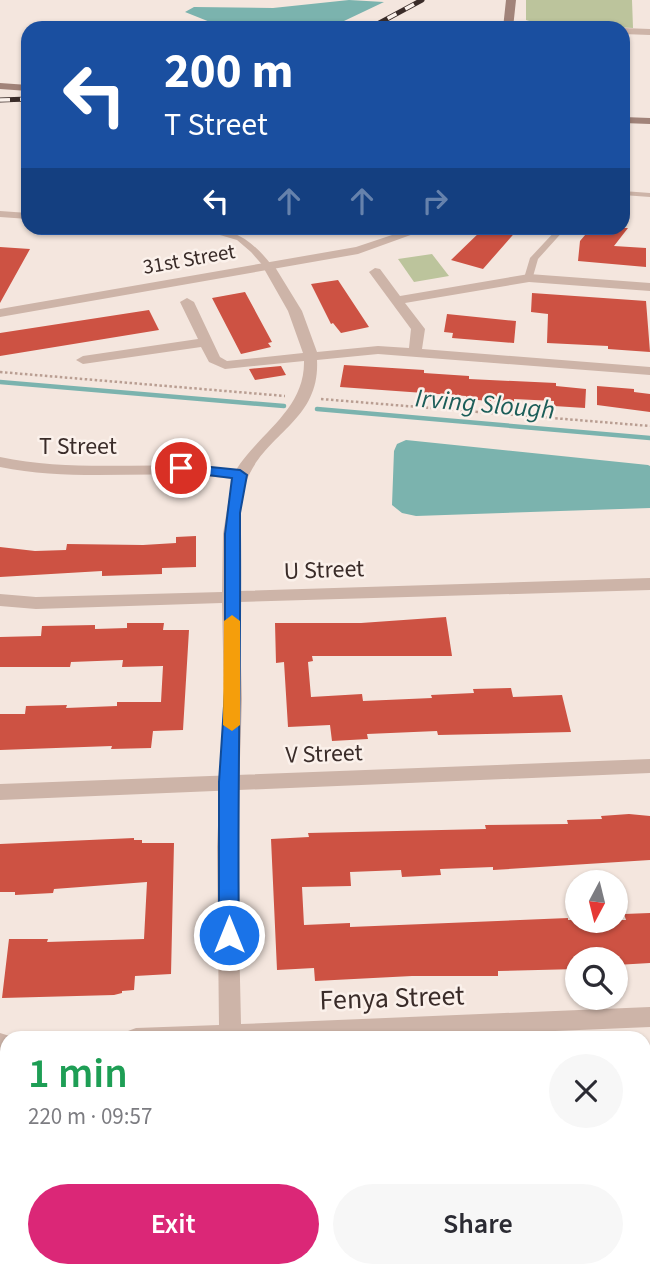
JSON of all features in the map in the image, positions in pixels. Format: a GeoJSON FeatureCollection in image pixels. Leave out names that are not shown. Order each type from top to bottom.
{"type":"FeatureCollection","features":[{"type":"Feature","properties":{"kind":"main road"},"geometry":{"type":"LineString","coordinates":[[509,21],[511,0]]}},
{"type":"Feature","properties":{"kind":"main road"},"geometry":{"type":"LineString","coordinates":[[0,86],[21,88]]}},
{"type":"Feature","properties":{"kind":"main road"},"geometry":{"type":"LineString","coordinates":[[630,120],[650,121]]}},
{"type":"Feature","properties":{"kind":"street"},"geometry":{"type":"LineString","coordinates":[[630,31],[650,32]]}},
{"type":"Feature","properties":{"kind":"street","name":"31st Street"},"geometry":{"type":"LineString","coordinates":[[0,313],[358,250],[403,235]]}},
{"type":"Feature","properties":{"kind":"street"},"geometry":{"type":"LineString","coordinates":[[230,1031],[228,782],[233,691],[233,513],[240,475],[258,451],[287,424],[303,397],[313,354],[303,323],[270,267]]}},
{"type":"Feature","properties":{"kind":"street"},"geometry":{"type":"LineString","coordinates":[[375,272],[418,329],[415,353]]}},
{"type":"Feature","properties":{"kind":"street"},"geometry":{"type":"LineString","coordinates":[[396,302],[529,278],[650,287]]}},
{"type":"Feature","properties":{"kind":"street"},"geometry":{"type":"LineString","coordinates":[[187,302],[214,359],[225,365],[313,354],[378,350],[650,371]]}},
{"type":"Feature","properties":{"kind":"street"},"geometry":{"type":"LineString","coordinates":[[83,360],[207,342]]}},
{"type":"Feature","properties":{"kind":"street","name":"T Street"},"geometry":{"type":"LineString","coordinates":[[0,462],[20,468],[60,471],[181,468],[240,475]]}},
{"type":"Feature","properties":{"kind":"street","name":"U Street"},"geometry":{"type":"LineString","coordinates":[[0,600],[36,603],[650,584]]}},
{"type":"Feature","properties":{"kind":"street","name":"V Street"},"geometry":{"type":"LineString","coordinates":[[0,792],[650,766]]}},
{"type":"Feature","properties":{"kind":"street","name":"Fenya Street"},"geometry":{"type":"LineString","coordinates":[[341,1031],[650,1017]]}},
{"type":"Feature","properties":{"kind":"lane"},"geometry":{"type":"LineString","coordinates":[[630,193],[650,194]]}},
{"type":"Feature","properties":{"kind":"lane"},"geometry":{"type":"LineString","coordinates":[[0,214],[21,216]]}},
{"type":"Feature","properties":{"kind":"lane"},"geometry":{"type":"LineString","coordinates":[[232,235],[241,237],[270,267]]}},
{"type":"Feature","properties":{"kind":"lane"},"geometry":{"type":"LineString","coordinates":[[529,278],[534,258],[555,235]]}},
{"type":"Feature","properties":{"kind":"path"},"geometry":{"type":"LineString","coordinates":[[0,372],[650,426]]}},
{"type":"Feature","properties":{"kind":"green space"},"geometry":{"type":"Polygon","coordinates":[[[526,0],[632,0],[633,28],[630,28],[630,21],[526,20],[526,0]]]}},
{"type":"Feature","properties":{"kind":"green space"},"geometry":{"type":"Polygon","coordinates":[[[432,254],[449,276],[414,282],[398,259],[432,254]]]}},
{"type":"Feature","properties":{"kind":"water"},"geometry":{"type":"Polygon","coordinates":[[[349,0],[384,2],[344,21],[208,21],[185,12],[194,7],[273,8],[349,0]]]}},
{"type":"Feature","properties":{"kind":"water"},"geometry":{"type":"Polygon","coordinates":[[[406,440],[648,465],[650,508],[416,516],[402,513],[392,505],[394,451],[397,444],[406,440]]]}},
{"type":"Feature","properties":{"kind":"building"},"geometry":{"type":"Polygon","coordinates":[[[477,235],[513,235],[483,269],[451,260],[477,235]]]}},
{"type":"Feature","properties":{"kind":"building"},"geometry":{"type":"Polygon","coordinates":[[[585,235],[623,235],[614,246],[646,248],[646,267],[578,261],[580,241],[585,235]]]}},
{"type":"Feature","properties":{"kind":"building"},"geometry":{"type":"Polygon","coordinates":[[[0,247],[30,249],[0,303],[0,247]]]}},
{"type":"Feature","properties":{"kind":"building"},"geometry":{"type":"Polygon","coordinates":[[[338,280],[369,327],[341,333],[331,324],[311,284],[338,280]]]}},
{"type":"Feature","properties":{"kind":"building"},"geometry":{"type":"Polygon","coordinates":[[[245,292],[272,342],[268,343],[271,347],[241,354],[212,298],[245,292]]]}},
{"type":"Feature","properties":{"kind":"building"},"geometry":{"type":"Polygon","coordinates":[[[532,293],[646,301],[650,352],[608,349],[608,346],[547,343],[548,314],[531,312],[532,293]]]}},
{"type":"Feature","properties":{"kind":"building"},"geometry":{"type":"Polygon","coordinates":[[[149,310],[159,330],[0,356],[0,333],[149,310]]]}},
{"type":"Feature","properties":{"kind":"building"},"geometry":{"type":"Polygon","coordinates":[[[447,314],[516,321],[514,343],[452,338],[453,333],[444,332],[447,314]]]}},
{"type":"Feature","properties":{"kind":"building"},"geometry":{"type":"Polygon","coordinates":[[[344,365],[424,370],[424,373],[469,376],[469,379],[556,383],[556,386],[586,389],[585,408],[554,406],[554,401],[514,399],[514,403],[466,399],[466,396],[340,387],[344,365]]]}},
{"type":"Feature","properties":{"kind":"building"},"geometry":{"type":"Polygon","coordinates":[[[281,366],[286,375],[255,380],[249,369],[281,366]]]}},
{"type":"Feature","properties":{"kind":"building"},"geometry":{"type":"Polygon","coordinates":[[[597,386],[634,389],[634,392],[650,394],[650,412],[597,405],[597,386]]]}},
{"type":"Feature","properties":{"kind":"building"},"geometry":{"type":"Polygon","coordinates":[[[196,536],[196,567],[162,568],[162,574],[102,576],[102,571],[0,577],[0,547],[35,551],[66,550],[67,544],[176,543],[176,537],[196,536]]]}},
{"type":"Feature","properties":{"kind":"building"},"geometry":{"type":"Polygon","coordinates":[[[446,617],[452,656],[312,656],[313,661],[308,662],[311,697],[362,694],[363,701],[432,698],[431,695],[474,693],[473,689],[511,688],[513,697],[562,695],[571,732],[438,735],[437,731],[367,734],[368,739],[332,741],[330,725],[288,727],[284,662],[276,663],[275,623],[361,623],[446,617]]]}},
{"type":"Feature","properties":{"kind":"building"},"geometry":{"type":"Polygon","coordinates":[[[127,623],[164,623],[163,630],[189,630],[183,730],[153,731],[151,748],[111,749],[112,746],[0,750],[0,714],[25,714],[26,706],[67,705],[66,708],[117,706],[117,702],[161,702],[163,666],[122,667],[123,660],[71,662],[70,667],[0,667],[0,637],[41,636],[42,626],[95,625],[95,629],[127,628],[127,623]]]}},
{"type":"Feature","properties":{"kind":"building"},"geometry":{"type":"Polygon","coordinates":[[[601,816],[650,816],[650,860],[493,870],[493,867],[440,869],[441,875],[402,877],[401,870],[350,872],[351,886],[302,887],[304,925],[350,923],[350,927],[565,918],[565,933],[628,933],[628,914],[650,913],[650,963],[628,964],[628,947],[565,947],[565,969],[498,971],[498,976],[412,976],[315,981],[314,968],[277,970],[271,839],[309,837],[308,833],[486,829],[485,825],[568,824],[567,820],[602,819],[601,816]]]}},
{"type":"Feature","properties":{"kind":"building"},"geometry":{"type":"Polygon","coordinates":[[[134,838],[142,840],[142,843],[174,843],[171,974],[135,976],[134,990],[114,995],[2,998],[9,939],[48,939],[47,942],[144,939],[147,882],[54,889],[53,893],[15,895],[15,892],[0,892],[0,844],[134,838]]]}},
{"type":"Feature","properties":{"kind":"waterway","name":"Irving Slough"},"geometry":{"type":"LineString","coordinates":[[0,382],[284,406]]}},
{"type":"Feature","properties":{"kind":"waterway","name":"Irving Slough"},"geometry":{"type":"LineString","coordinates":[[317,409],[650,438]]}},
{"type":"Feature","properties":{"kind":"railway"},"geometry":{"type":"LineString","coordinates":[[383,21],[422,0]]}},
{"type":"Feature","properties":{"kind":"railway"},"geometry":{"type":"LineString","coordinates":[[0,100],[21,99]]}},
{"type":"Feature","properties":{"kind":"slow traffic"},"geometry":{"type":"LineString","coordinates":[[232,621],[232,725]]}},
{"type":"Feature","properties":{"kind":"route"},"geometry":{"type":"LineString","coordinates":[[181,468],[240,475],[232,534],[233,691],[228,782],[229,935]]}}]}
